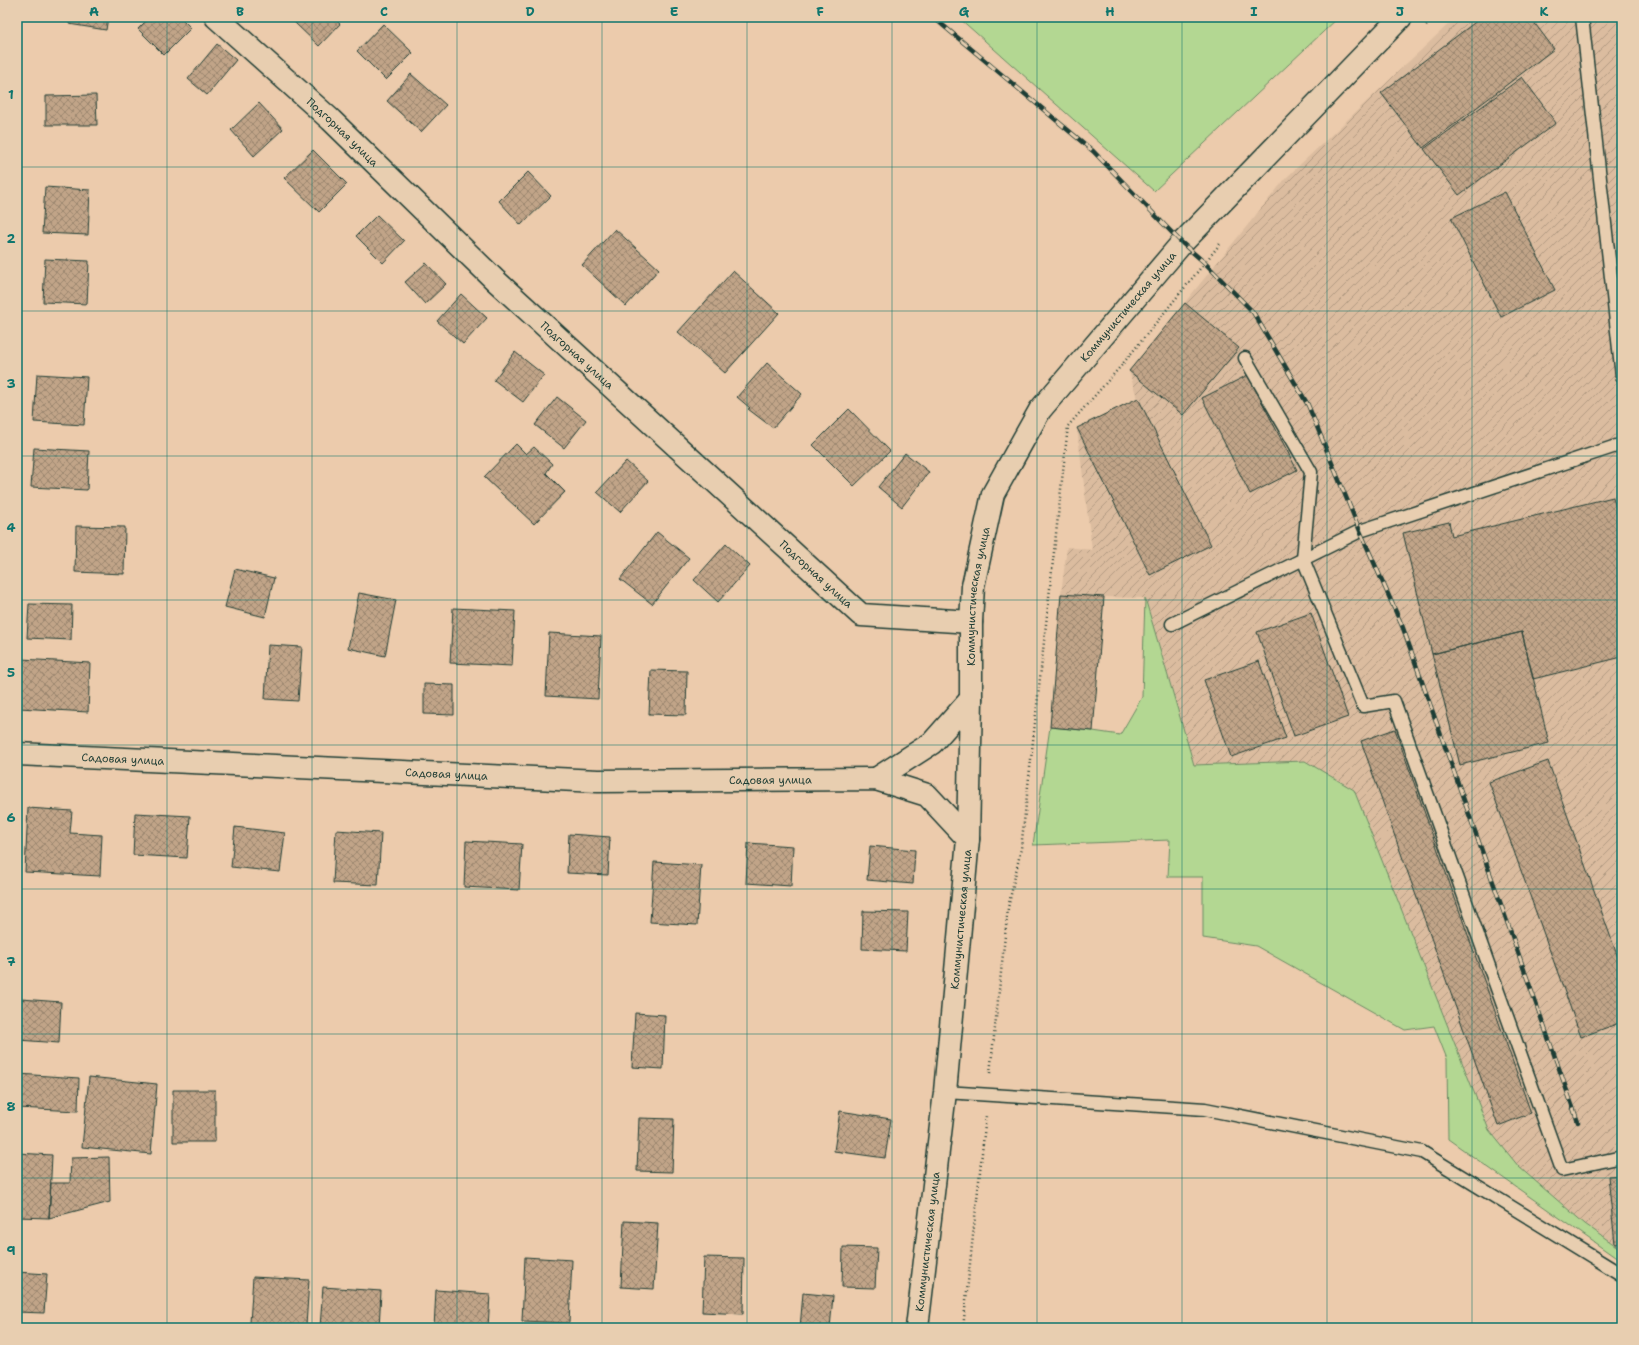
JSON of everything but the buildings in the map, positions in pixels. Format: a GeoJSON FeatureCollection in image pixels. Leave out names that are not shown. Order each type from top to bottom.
{"type":"FeatureCollection","features":[{"type":"Feature","properties":{"kind":"street","name":"Подгорная улица"},"geometry":{"type":"LineString","coordinates":[[216,17],[331,120],[495,280],[861,614],[971,622]]}},
{"type":"Feature","properties":{"kind":"street","name":"Коммунистическая улица"},"geometry":{"type":"LineString","coordinates":[[917,1328],[945,1092],[968,839],[971,622],[973,586],[993,494],[1040,410],[1182,243],[1401,17]]}},
{"type":"Feature","properties":{"kind":"street"},"geometry":{"type":"LineString","coordinates":[[876,779],[932,743],[971,699]]}},
{"type":"Feature","properties":{"kind":"street","name":"Садовая улица"},"geometry":{"type":"LineString","coordinates":[[17,754],[598,781],[876,779],[927,795],[968,839]]}},
{"type":"Feature","properties":{"kind":"lane"},"geometry":{"type":"LineString","coordinates":[[1582,17],[1622,376]]}},
{"type":"Feature","properties":{"kind":"lane"},"geometry":{"type":"LineString","coordinates":[[1245,358],[1310,472],[1304,559],[1363,706],[1394,701],[1562,1170],[1622,1157]]}},
{"type":"Feature","properties":{"kind":"lane"},"geometry":{"type":"LineString","coordinates":[[1172,624],[1360,531],[1622,444]]}},
{"type":"Feature","properties":{"kind":"lane"},"geometry":{"type":"LineString","coordinates":[[945,1092],[1205,1109],[1422,1152],[1622,1275]]}},
{"type":"Feature","properties":{"kind":"path"},"geometry":{"type":"LineString","coordinates":[[1424,28],[1435,17]]}},
{"type":"Feature","properties":{"kind":"path"},"geometry":{"type":"LineString","coordinates":[[963,1328],[1008,908],[1021,849],[1068,426],[1121,366],[1225,239]]}},
{"type":"Feature","properties":{"kind":"shaded area"},"geometry":{"type":"Polygon","coordinates":[[[1456,17],[1622,17],[1622,1250],[1585,1224],[1519,1167],[1489,1130],[1354,790],[1305,761],[1194,765],[1145,598],[1061,594],[1067,547],[1092,550],[1077,428],[1137,398],[1129,371],[1286,178],[1456,17]]]}},
{"type":"Feature","properties":{"kind":"green space"},"geometry":{"type":"Polygon","coordinates":[[[958,17],[1339,17],[1154,191],[958,17]]]}},
{"type":"Feature","properties":{"kind":"green space"},"geometry":{"type":"Polygon","coordinates":[[[1145,598],[1194,765],[1305,761],[1354,790],[1489,1130],[1519,1167],[1585,1224],[1622,1250],[1622,1262],[1448,1139],[1447,1059],[1434,1026],[1405,1030],[1256,946],[1203,938],[1203,877],[1168,877],[1170,840],[1033,845],[1050,727],[1120,735],[1142,697],[1145,598]]]}},
{"type":"Feature","properties":{"kind":"railway"},"geometry":{"type":"LineString","coordinates":[[933,17],[1093,151],[1182,243],[1205,263],[1253,312],[1308,405],[1360,531],[1403,628],[1578,1122]]}}]}
